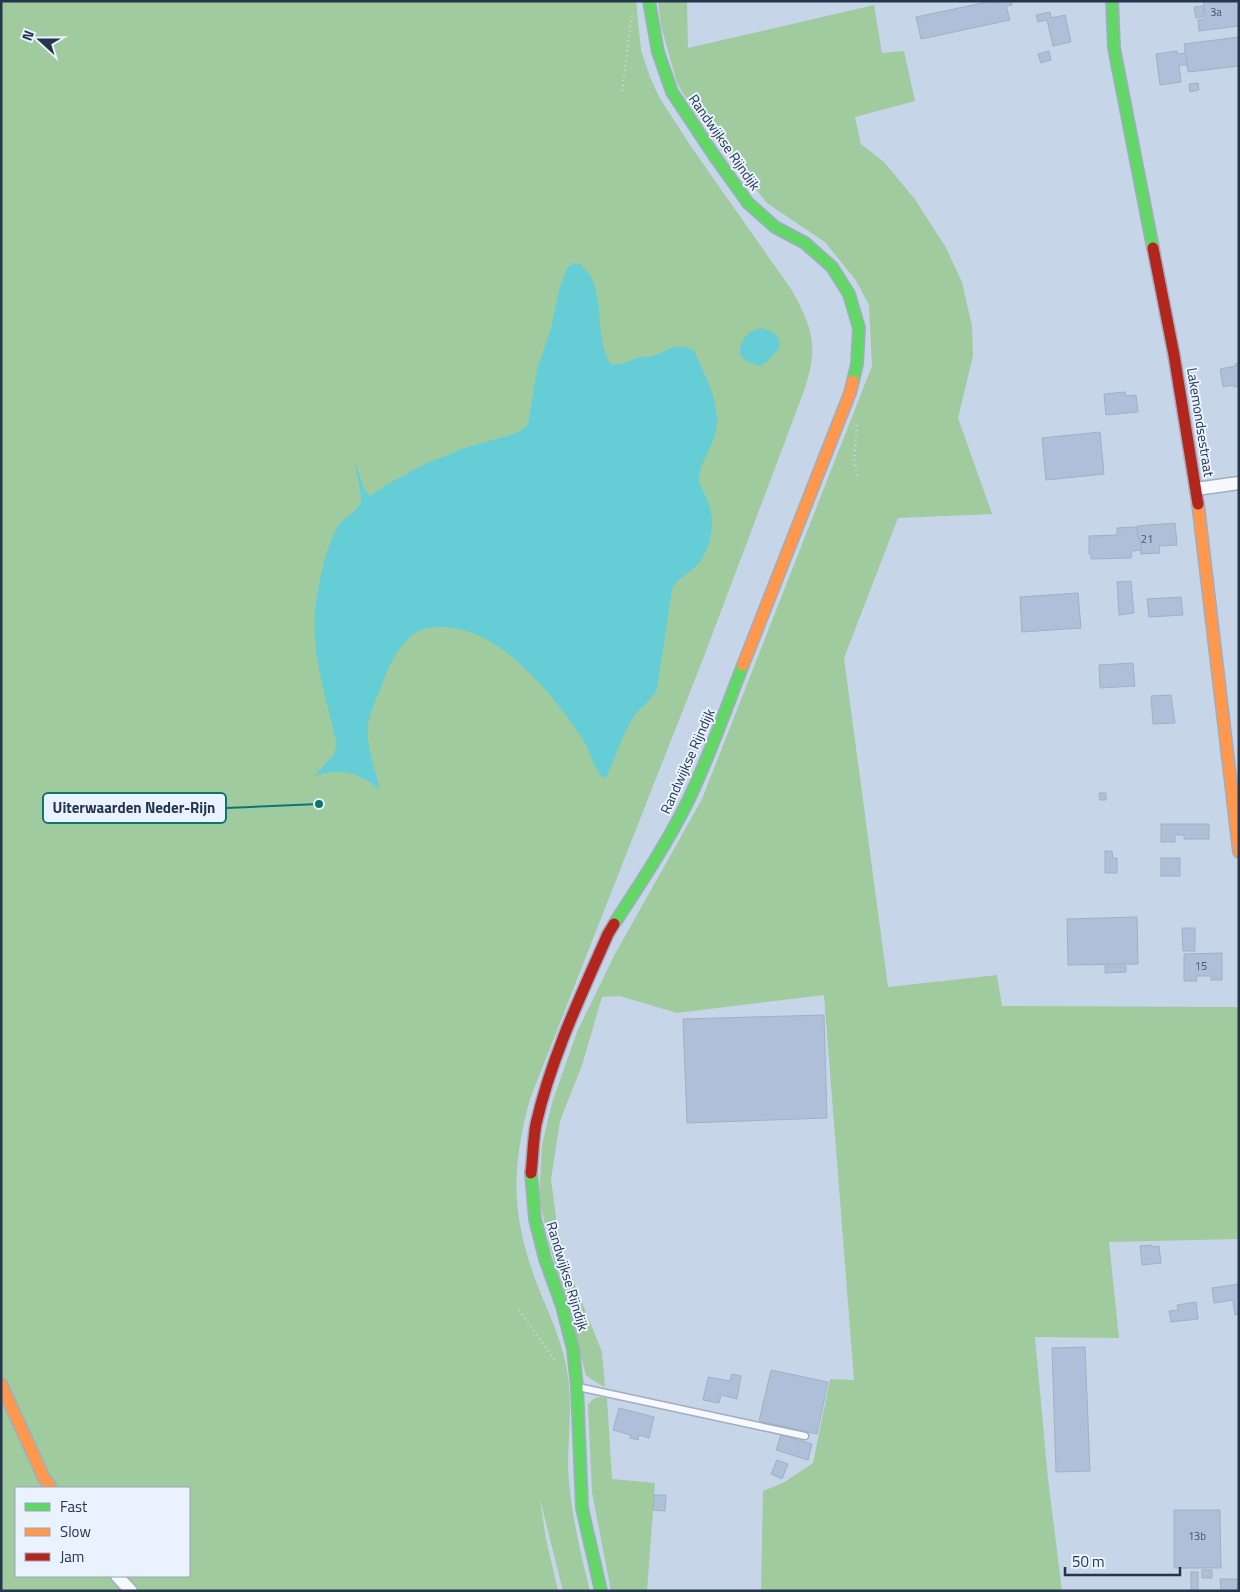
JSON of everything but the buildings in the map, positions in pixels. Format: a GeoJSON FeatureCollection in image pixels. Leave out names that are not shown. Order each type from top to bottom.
{"type":"FeatureCollection","features":[{"type":"Feature","properties":{"kind":"street","name":"Randwijkse Rijndijk"},"geometry":{"type":"LineString","coordinates":[[601,1591],[582,1508],[577,1387],[573,1349],[562,1306],[545,1259],[535,1219],[531,1174],[536,1125],[551,1074],[577,1004],[608,934],[659,855],[687,802],[709,752],[850,393],[857,355],[859,328],[849,294],[832,267],[805,243],[775,227],[748,203],[672,92],[658,52],[649,1]]}},
{"type":"Feature","properties":{"kind":"street","name":"Lakemondsestraat"},"geometry":{"type":"LineString","coordinates":[[1112,1],[1114,48],[1174,355],[1196,489],[1239,852]]}},
{"type":"Feature","properties":{"kind":"street"},"geometry":{"type":"LineString","coordinates":[[1196,489],[1239,483]]}},
{"type":"Feature","properties":{"kind":"street"},"geometry":{"type":"LineString","coordinates":[[1,1384],[44,1478],[50,1487]]}},
{"type":"Feature","properties":{"kind":"street"},"geometry":{"type":"LineString","coordinates":[[118,1577],[131,1591]]}},
{"type":"Feature","properties":{"kind":"lane"},"geometry":{"type":"LineString","coordinates":[[577,1387],[805,1436]]}},
{"type":"Feature","properties":{"kind":"path"},"geometry":{"type":"LineString","coordinates":[[622,91],[633,10]]}},
{"type":"Feature","properties":{"kind":"path"},"geometry":{"type":"LineString","coordinates":[[858,417],[854,461],[858,477]]}},
{"type":"Feature","properties":{"kind":"path"},"geometry":{"type":"LineString","coordinates":[[519,1310],[560,1366]]}},
{"type":"Feature","properties":{"kind":"shaded area"},"geometry":{"type":"Polygon","coordinates":[[[1,1],[636,1],[641,50],[659,97],[692,148],[791,289],[809,327],[812,350],[809,376],[804,391],[703,659],[530,1099],[519,1148],[517,1192],[522,1236],[528,1259],[558,1337],[567,1370],[570,1407],[569,1483],[576,1530],[590,1591],[563,1591],[540,1499],[546,1539],[558,1591],[1,1591],[1,1]]]}},
{"type":"Feature","properties":{"kind":"shaded area"},"geometry":{"type":"Polygon","coordinates":[[[658,1],[687,1],[688,48],[874,5],[882,53],[904,51],[915,101],[855,117],[861,144],[884,162],[914,198],[945,246],[962,282],[972,326],[973,356],[958,418],[992,514],[898,518],[844,658],[888,987],[997,975],[1002,1006],[1239,1007],[1239,1239],[1109,1242],[1119,1338],[1035,1337],[1048,1479],[1062,1591],[761,1591],[763,1491],[783,1483],[813,1463],[830,1379],[854,1380],[824,995],[677,1013],[620,996],[602,997],[582,1065],[560,1121],[551,1179],[557,1225],[568,1268],[602,1352],[605,1387],[586,1375],[550,1247],[539,1198],[542,1145],[552,1103],[577,1032],[615,954],[702,799],[872,366],[869,305],[855,279],[825,242],[767,203],[694,112],[677,83],[661,26],[658,1]]]}},
{"type":"Feature","properties":{"kind":"shaded area"},"geometry":{"type":"Polygon","coordinates":[[[578,263],[588,272],[594,284],[602,339],[605,352],[611,364],[622,364],[678,347],[688,348],[694,351],[708,382],[715,405],[717,427],[701,467],[699,477],[710,509],[712,530],[700,562],[679,580],[672,589],[657,689],[632,719],[606,778],[599,772],[573,725],[543,687],[514,658],[479,636],[460,629],[433,627],[425,629],[412,635],[396,653],[370,716],[368,741],[380,789],[356,775],[348,773],[332,772],[314,776],[333,756],[337,745],[317,656],[314,620],[316,602],[324,562],[334,533],[341,522],[355,511],[360,504],[361,493],[355,462],[365,491],[372,495],[386,485],[425,464],[465,448],[517,433],[528,425],[537,370],[551,328],[560,287],[568,267],[578,263]]]}},
{"type":"Feature","properties":{"kind":"shaded area"},"geometry":{"type":"Polygon","coordinates":[[[762,328],[777,336],[779,346],[772,357],[760,366],[746,360],[741,356],[740,351],[741,345],[747,336],[762,328]]]}},
{"type":"Feature","properties":{"kind":"shaded area"},"geometry":{"type":"Polygon","coordinates":[[[598,1397],[607,1398],[612,1479],[655,1483],[647,1591],[611,1591],[592,1492],[588,1405],[598,1397]]]}},
{"type":"Feature","properties":{"kind":"traffic: fast"},"geometry":{"type":"LineString","coordinates":[[649,1],[658,52],[672,92],[713,154],[748,203],[775,227],[805,243],[832,267],[849,294],[859,328],[857,364],[853,381]]}},
{"type":"Feature","properties":{"kind":"traffic: fast"},"geometry":{"type":"LineString","coordinates":[[1112,1],[1114,48],[1153,248]]}},
{"type":"Feature","properties":{"kind":"traffic: fast"},"geometry":{"type":"LineString","coordinates":[[614,924],[662,849],[687,803],[710,752],[743,665]]}},
{"type":"Feature","properties":{"kind":"traffic: fast"},"geometry":{"type":"LineString","coordinates":[[531,1173],[535,1219],[545,1259],[562,1306],[573,1349],[577,1387],[582,1508],[601,1591]]}},
{"type":"Feature","properties":{"kind":"traffic: slow"},"geometry":{"type":"LineString","coordinates":[[743,665],[850,393],[853,381]]}},
{"type":"Feature","properties":{"kind":"traffic: slow"},"geometry":{"type":"LineString","coordinates":[[1198,504],[1239,852]]}},
{"type":"Feature","properties":{"kind":"traffic: slow"},"geometry":{"type":"LineString","coordinates":[[1,1384],[44,1478],[50,1487]]}},
{"type":"Feature","properties":{"kind":"traffic: jam"},"geometry":{"type":"LineString","coordinates":[[1153,248],[1174,355],[1198,504]]}},
{"type":"Feature","properties":{"kind":"traffic: jam"},"geometry":{"type":"LineString","coordinates":[[531,1173],[534,1136],[542,1099],[558,1051],[577,1004],[614,924]]}},
{"type":"Feature","properties":{"kind":"place","name":"Uiterwaarden Neder-Rijn"},"geometry":{"type":"Point","coordinates":[319,804]}}]}
